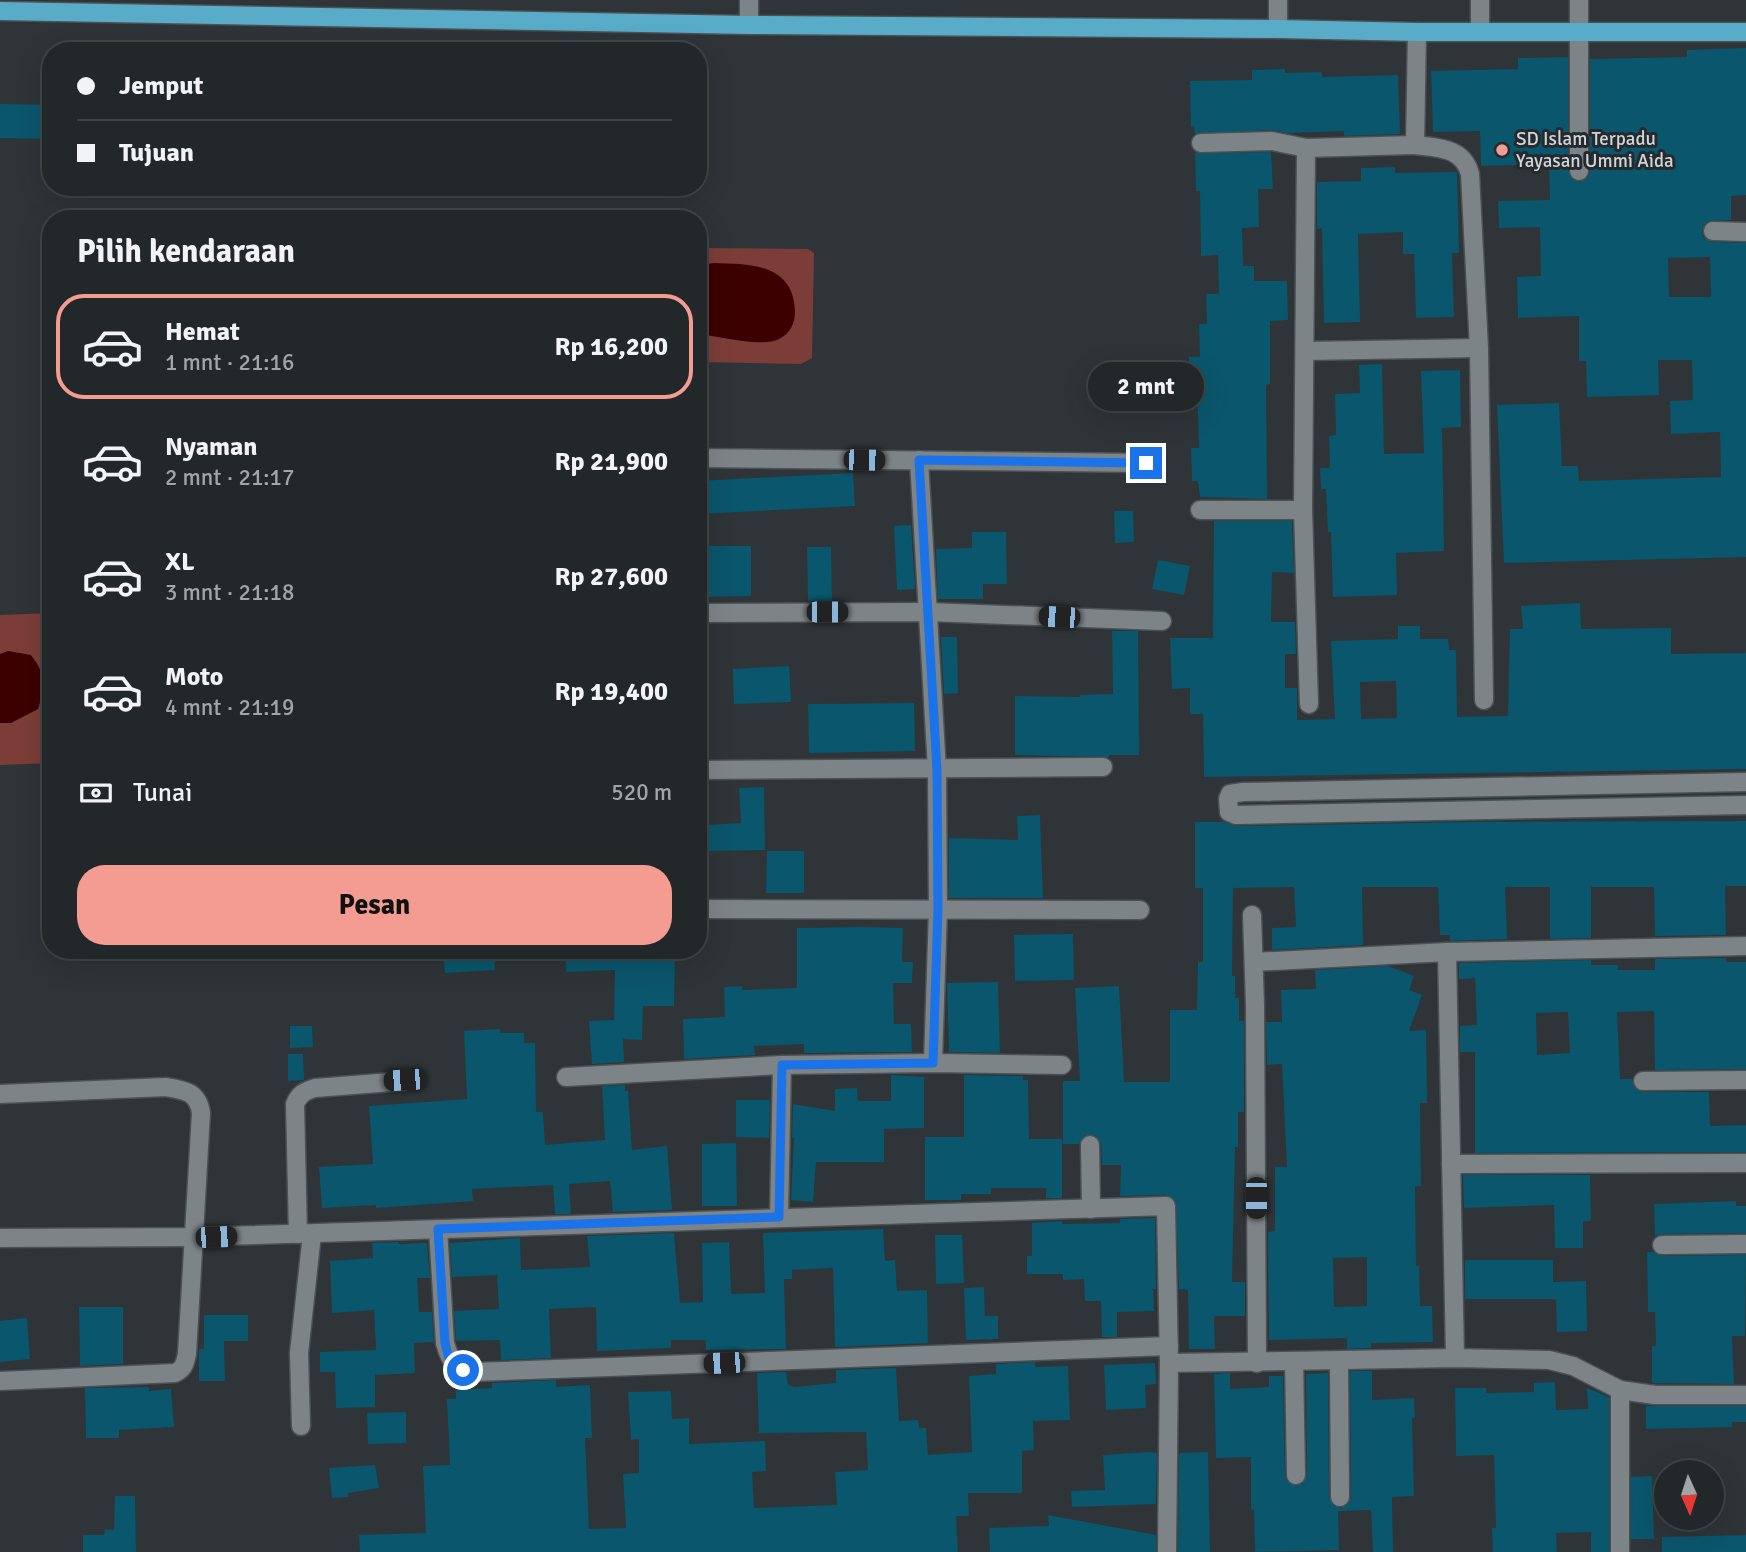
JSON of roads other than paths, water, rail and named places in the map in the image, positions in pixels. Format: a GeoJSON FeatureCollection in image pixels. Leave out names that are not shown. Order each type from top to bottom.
{"type":"FeatureCollection","features":[{"type":"Feature","properties":{"kind":"main road"},"geometry":{"type":"LineString","coordinates":[[0,11],[227,7],[749,25],[1746,33]]}},
{"type":"Feature","properties":{"kind":"street"},"geometry":{"type":"LineString","coordinates":[[749,0],[749,25]]}},
{"type":"Feature","properties":{"kind":"street"},"geometry":{"type":"LineString","coordinates":[[1278,0],[1278,29]]}},
{"type":"Feature","properties":{"kind":"street"},"geometry":{"type":"LineString","coordinates":[[1480,0],[1480,31]]}},
{"type":"Feature","properties":{"kind":"street"},"geometry":{"type":"LineString","coordinates":[[1579,0],[1579,171]]}},
{"type":"Feature","properties":{"kind":"street"},"geometry":{"type":"LineString","coordinates":[[1415,145],[1417,32]]}},
{"type":"Feature","properties":{"kind":"street"},"geometry":{"type":"LineString","coordinates":[[1201,143],[1272,141],[1306,148],[1415,145],[1451,150],[1468,164],[1471,174],[1479,348],[1484,700]]}},
{"type":"Feature","properties":{"kind":"street"},"geometry":{"type":"LineString","coordinates":[[1306,148],[1303,510],[1310,704]]}},
{"type":"Feature","properties":{"kind":"street"},"geometry":{"type":"LineString","coordinates":[[1713,231],[1746,232]]}},
{"type":"Feature","properties":{"kind":"street"},"geometry":{"type":"LineString","coordinates":[[1305,351],[1479,348]]}},
{"type":"Feature","properties":{"kind":"street"},"geometry":{"type":"LineString","coordinates":[[707,457],[1146,463]]}},
{"type":"Feature","properties":{"kind":"street"},"geometry":{"type":"LineString","coordinates":[[919,460],[937,770],[938,909],[933,1063]]}},
{"type":"Feature","properties":{"kind":"street"},"geometry":{"type":"LineString","coordinates":[[1200,510],[1303,510]]}},
{"type":"Feature","properties":{"kind":"street"},"geometry":{"type":"LineString","coordinates":[[707,613],[929,612],[1162,621]]}},
{"type":"Feature","properties":{"kind":"street"},"geometry":{"type":"LineString","coordinates":[[707,770],[937,770],[1103,766]]}},
{"type":"Feature","properties":{"kind":"street"},"geometry":{"type":"LineString","coordinates":[[1746,782],[1243,792],[1230,794],[1228,799],[1230,812],[1236,815],[1746,805]]}},
{"type":"Feature","properties":{"kind":"street"},"geometry":{"type":"LineString","coordinates":[[1511,809],[1512,787]]}},
{"type":"Feature","properties":{"kind":"street"},"geometry":{"type":"LineString","coordinates":[[707,909],[1140,910]]}},
{"type":"Feature","properties":{"kind":"street"},"geometry":{"type":"LineString","coordinates":[[1252,915],[1257,1363]]}},
{"type":"Feature","properties":{"kind":"street"},"geometry":{"type":"LineString","coordinates":[[1254,962],[1447,952],[1746,946]]}},
{"type":"Feature","properties":{"kind":"street"},"geometry":{"type":"LineString","coordinates":[[1447,952],[1455,1358]]}},
{"type":"Feature","properties":{"kind":"street"},"geometry":{"type":"LineString","coordinates":[[779,1217],[782,1065]]}},
{"type":"Feature","properties":{"kind":"street"},"geometry":{"type":"LineString","coordinates":[[566,1077],[782,1065],[1062,1065]]}},
{"type":"Feature","properties":{"kind":"street"},"geometry":{"type":"LineString","coordinates":[[301,1426],[295,1104],[297,1098],[306,1090],[315,1088],[404,1080]]}},
{"type":"Feature","properties":{"kind":"street"},"geometry":{"type":"LineString","coordinates":[[1643,1081],[1746,1080]]}},
{"type":"Feature","properties":{"kind":"street"},"geometry":{"type":"LineString","coordinates":[[0,1094],[166,1087],[192,1093],[199,1102],[201,1113],[187,1354],[181,1370],[175,1373],[0,1381]]}},
{"type":"Feature","properties":{"kind":"street"},"geometry":{"type":"LineString","coordinates":[[1090,1145],[1091,1209]]}},
{"type":"Feature","properties":{"kind":"street"},"geometry":{"type":"LineString","coordinates":[[1451,1164],[1746,1163]]}},
{"type":"Feature","properties":{"kind":"street"},"geometry":{"type":"LineString","coordinates":[[0,1238],[192,1237],[1166,1206],[1169,1354],[1167,1552]]}},
{"type":"Feature","properties":{"kind":"street"},"geometry":{"type":"LineString","coordinates":[[438,1229],[445,1343],[449,1359],[463,1370],[474,1372],[1169,1354],[1257,1363],[1455,1358],[1560,1361],[1620,1390],[1680,1395],[1746,1395]]}},
{"type":"Feature","properties":{"kind":"street"},"geometry":{"type":"LineString","coordinates":[[1662,1245],[1746,1244]]}},
{"type":"Feature","properties":{"kind":"street"},"geometry":{"type":"LineString","coordinates":[[1294,1361],[1296,1475]]}},
{"type":"Feature","properties":{"kind":"street"},"geometry":{"type":"LineString","coordinates":[[1339,1361],[1339,1497]]}},
{"type":"Feature","properties":{"kind":"street"},"geometry":{"type":"LineString","coordinates":[[1620,1390],[1620,1552]]}},
{"type":"Feature","properties":{"kind":"place","name":"SD Islam Terpadu Yayasan Ummi Aida"},"geometry":{"type":"Point","coordinates":[1502,150]}}]}
